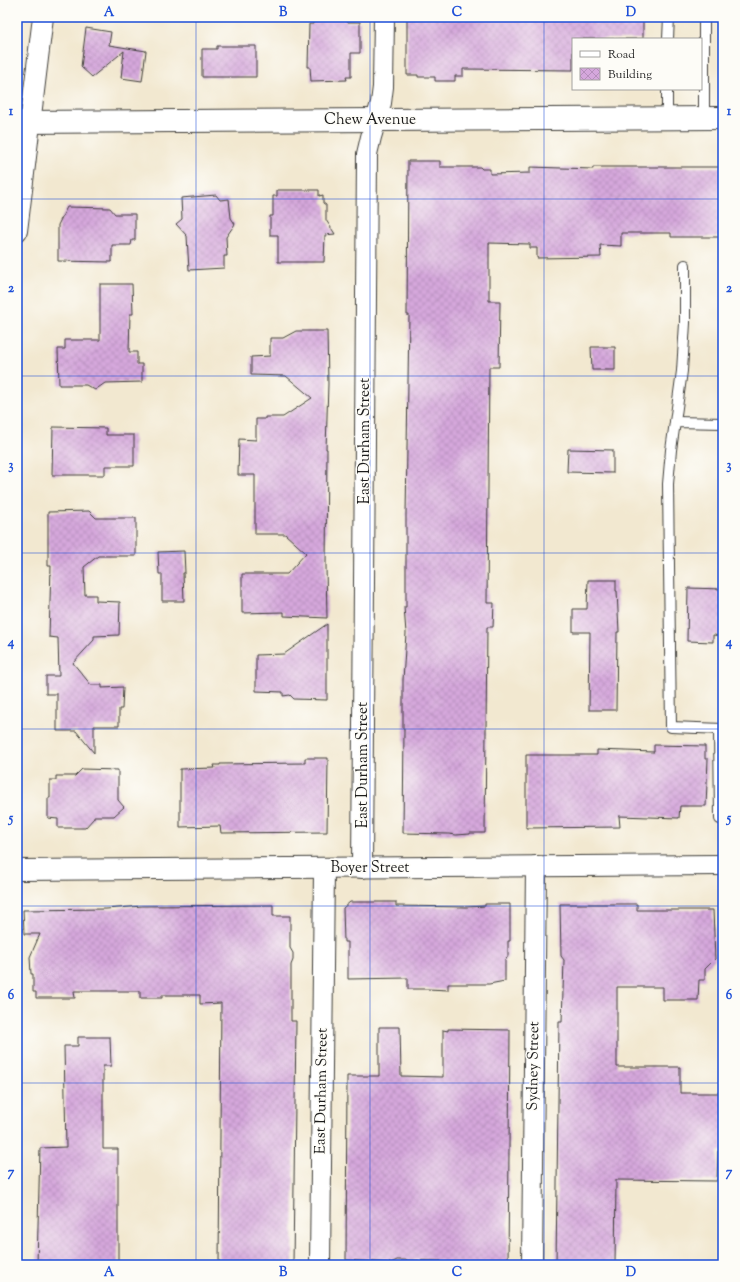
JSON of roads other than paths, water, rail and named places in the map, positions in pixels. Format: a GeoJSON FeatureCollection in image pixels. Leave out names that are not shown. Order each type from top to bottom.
{"type":"FeatureCollection","features":[{"type":"Feature","properties":{"kind":"street"},"geometry":{"type":"LineString","coordinates":[[17,231],[24,122],[43,17]]}},
{"type":"Feature","properties":{"kind":"street","name":"East Durham Street"},"geometry":{"type":"LineString","coordinates":[[362,868],[367,154],[382,103],[384,17]]}},
{"type":"Feature","properties":{"kind":"street","name":"Chew Avenue"},"geometry":{"type":"LineString","coordinates":[[24,122],[713,118]]}},
{"type":"Feature","properties":{"kind":"street","name":"Boyer Street"},"geometry":{"type":"LineString","coordinates":[[17,870],[723,865]]}},
{"type":"Feature","properties":{"kind":"street","name":"Sydney Street"},"geometry":{"type":"LineString","coordinates":[[532,1265],[536,866]]}},
{"type":"Feature","properties":{"kind":"street","name":"East Durham Street"},"geometry":{"type":"LineString","coordinates":[[320,1265],[324,868]]}},
{"type":"Feature","properties":{"kind":"lane"},"geometry":{"type":"LineString","coordinates":[[668,38],[669,17]]}},
{"type":"Feature","properties":{"kind":"lane"},"geometry":{"type":"LineString","coordinates":[[704,17],[713,118]]}},
{"type":"Feature","properties":{"kind":"lane"},"geometry":{"type":"LineString","coordinates":[[667,90],[667,119]]}},
{"type":"Feature","properties":{"kind":"lane"},"geometry":{"type":"LineString","coordinates":[[685,264],[685,323],[682,370],[668,484],[671,727],[721,729],[720,819]]}},
{"type":"Feature","properties":{"kind":"lane"},"geometry":{"type":"LineString","coordinates":[[675,422],[723,423]]}}]}
